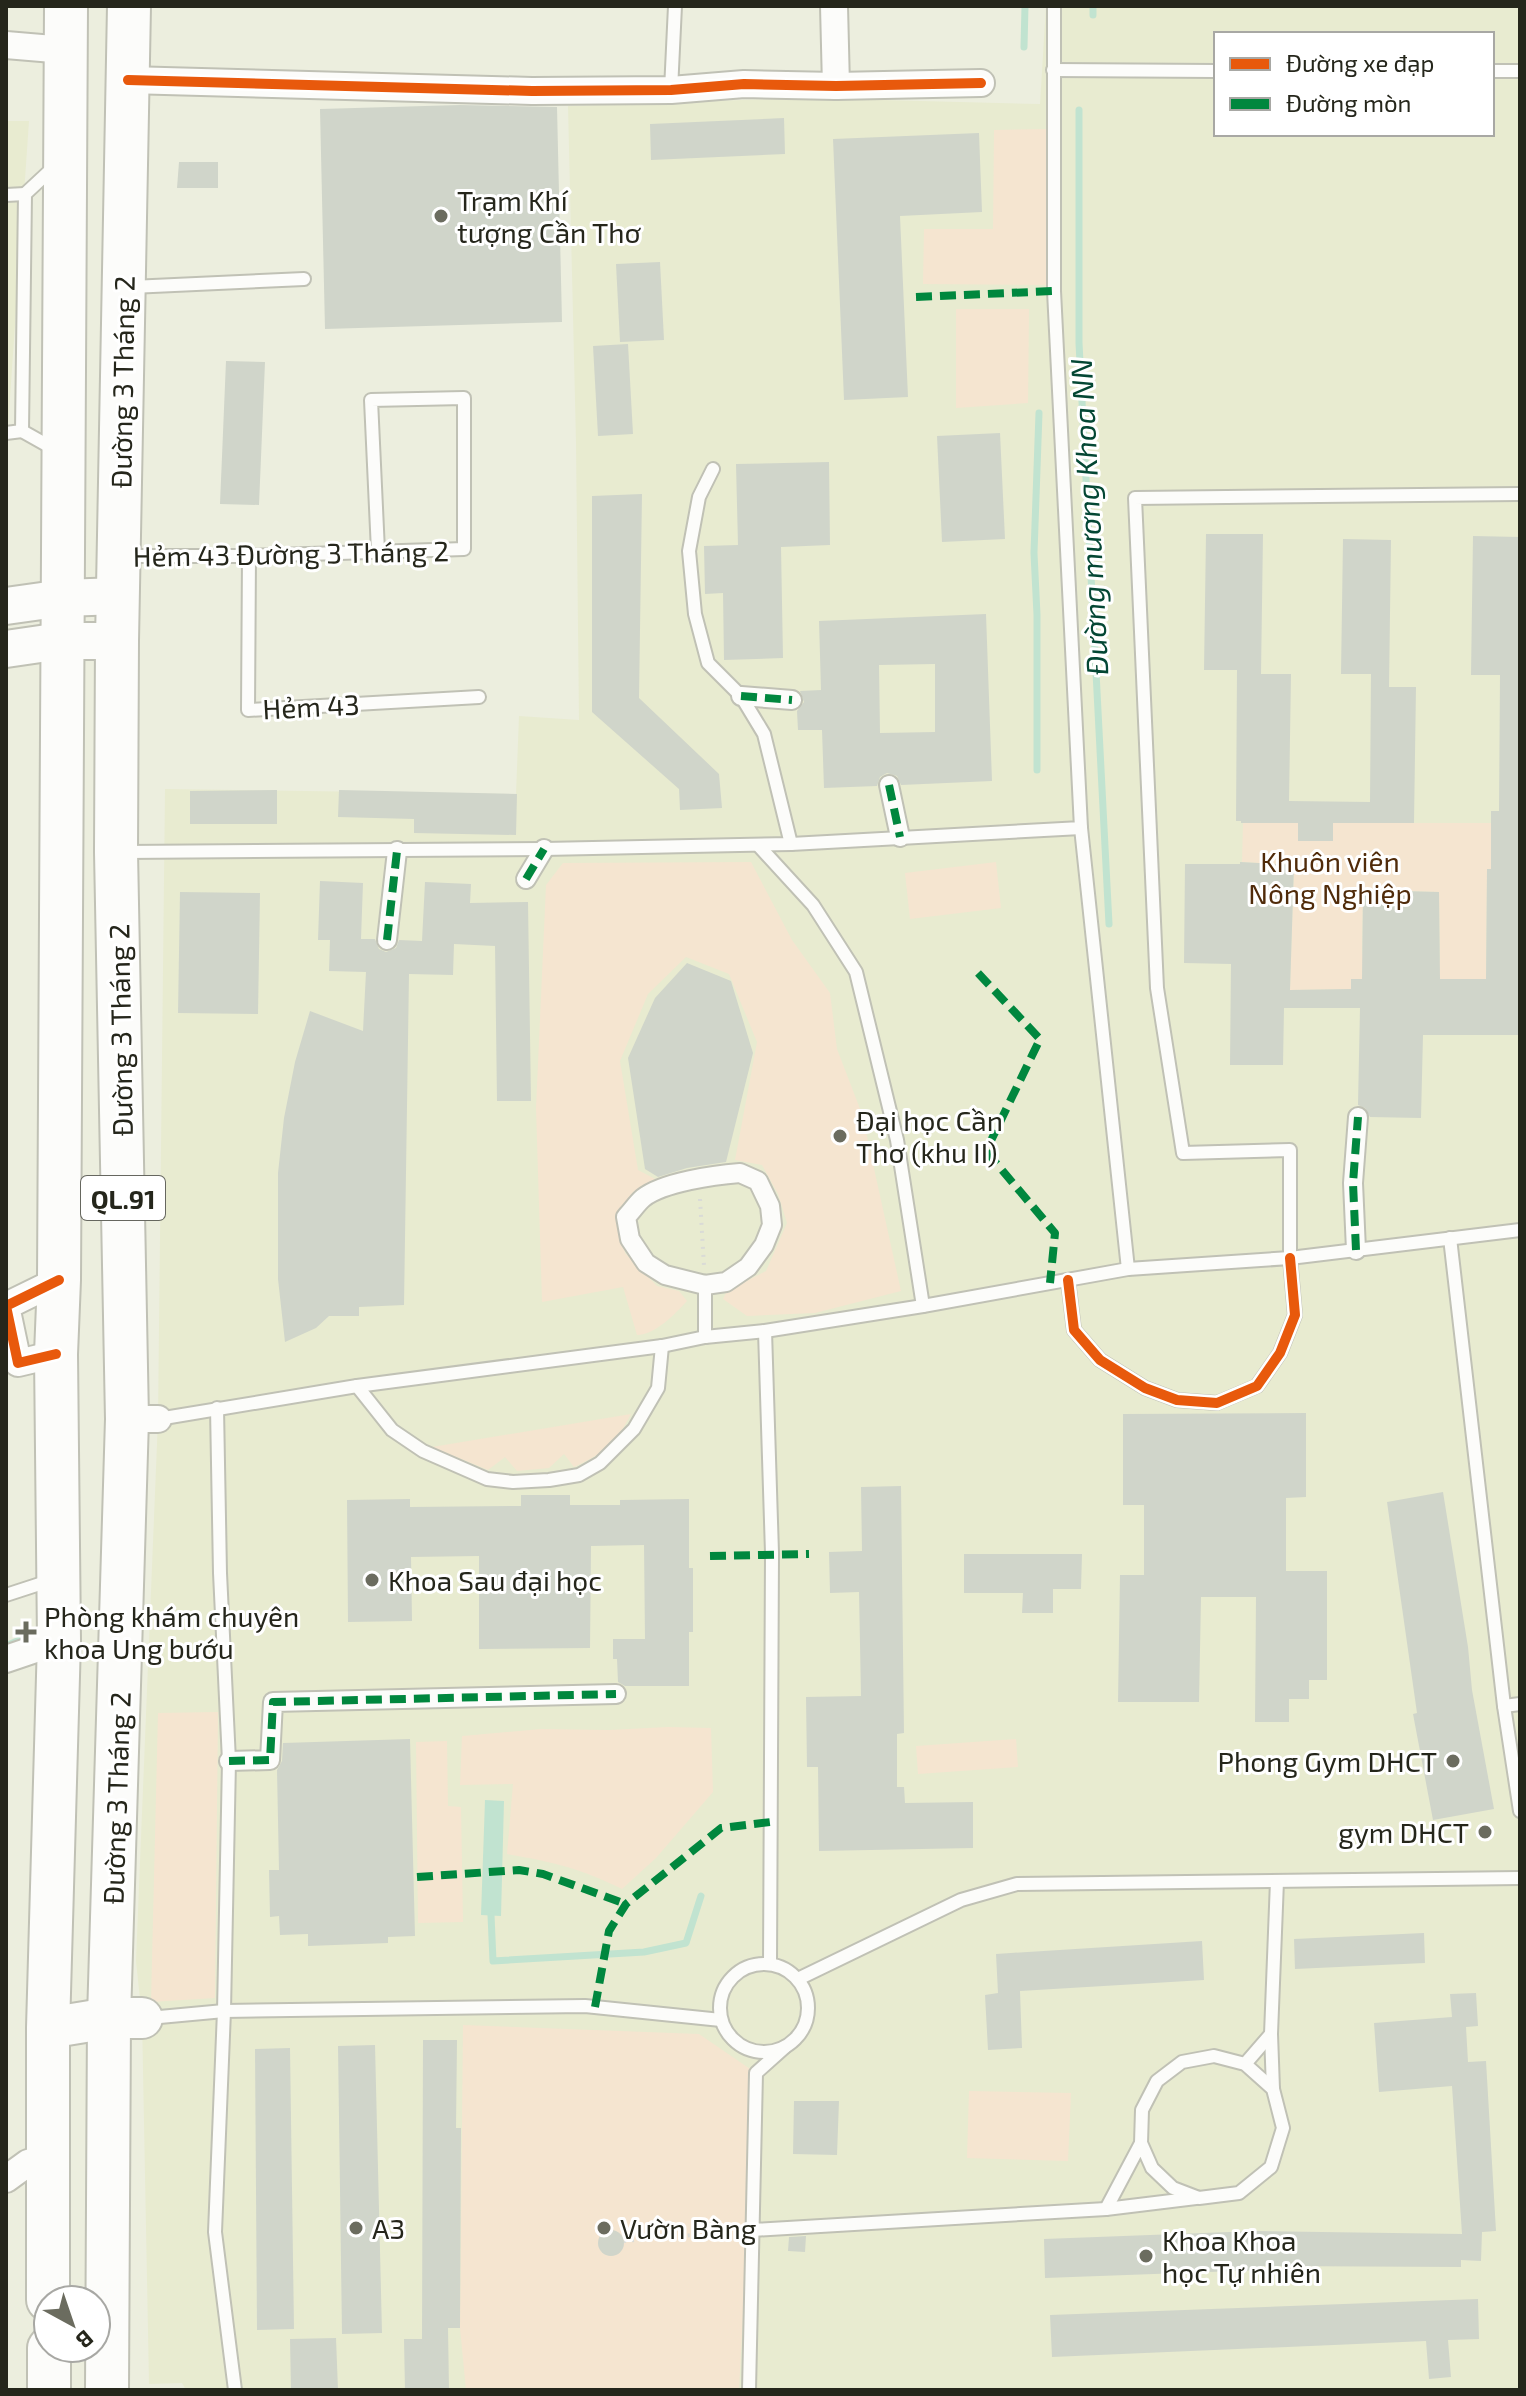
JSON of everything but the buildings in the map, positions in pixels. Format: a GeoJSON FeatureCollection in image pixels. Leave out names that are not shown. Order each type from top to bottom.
{"type":"FeatureCollection","features":[{"type":"Feature","properties":{"kind":"highway","name":"Đường 3 Tháng 2"},"geometry":{"type":"LineString","coordinates":[[48,2284],[48,2028],[59,1578],[27,1361],[59,1280],[66,6]]}},
{"type":"Feature","properties":{"kind":"highway","name":"Đường 3 Tháng 2"},"geometry":{"type":"LineString","coordinates":[[107,2390],[126,2018],[142,1419],[116,852],[129,6]]}},
{"type":"Feature","properties":{"kind":"highway"},"geometry":{"type":"LineString","coordinates":[[49,2364],[49,2390]]}},
{"type":"Feature","properties":{"kind":"main road"},"geometry":{"type":"LineString","coordinates":[[6,606],[63,598],[119,576]]}},
{"type":"Feature","properties":{"kind":"main road"},"geometry":{"type":"LineString","coordinates":[[6,649],[61,641],[117,641]]}},
{"type":"Feature","properties":{"kind":"main road"},"geometry":{"type":"LineString","coordinates":[[48,2028],[126,2018]]}},
{"type":"Feature","properties":{"kind":"street"},"geometry":{"type":"LineString","coordinates":[[834,6],[836,86]]}},
{"type":"Feature","properties":{"kind":"street"},"geometry":{"type":"LineString","coordinates":[[6,45],[65,50]]}},
{"type":"Feature","properties":{"kind":"street"},"geometry":{"type":"LineString","coordinates":[[128,80],[532,91],[671,90],[744,84],[981,83]]}},
{"type":"Feature","properties":{"kind":"street"},"geometry":{"type":"LineString","coordinates":[[741,696],[792,700]]}},
{"type":"Feature","properties":{"kind":"street"},"geometry":{"type":"LineString","coordinates":[[889,785],[900,837]]}},
{"type":"Feature","properties":{"kind":"street"},"geometry":{"type":"LineString","coordinates":[[526,879],[544,849]]}},
{"type":"Feature","properties":{"kind":"street"},"geometry":{"type":"LineString","coordinates":[[387,940],[397,851]]}},
{"type":"Feature","properties":{"kind":"street"},"geometry":{"type":"LineString","coordinates":[[1356,1250],[1353,1183],[1358,1117]]}},
{"type":"Feature","properties":{"kind":"street"},"geometry":{"type":"LineString","coordinates":[[740,1173],[758,1181],[770,1206],[772,1225],[764,1245],[748,1267],[726,1282],[705,1285],[665,1275],[646,1263],[630,1239],[626,1217],[644,1197],[672,1185],[700,1179],[740,1173]]}},
{"type":"Feature","properties":{"kind":"street"},"geometry":{"type":"LineString","coordinates":[[27,1361],[6,1306],[59,1280]]}},
{"type":"Feature","properties":{"kind":"street"},"geometry":{"type":"LineString","coordinates":[[6,1659],[59,1641]]}},
{"type":"Feature","properties":{"kind":"street"},"geometry":{"type":"LineString","coordinates":[[229,1761],[270,1760],[273,1702],[616,1694]]}},
{"type":"Feature","properties":{"kind":"street"},"geometry":{"type":"LineString","coordinates":[[6,2179],[28,2163],[48,2157]]}},
{"type":"Feature","properties":{"kind":"lane"},"geometry":{"type":"LineString","coordinates":[[671,90],[675,6]]}},
{"type":"Feature","properties":{"kind":"lane"},"geometry":{"type":"LineString","coordinates":[[1054,6],[1054,291],[1081,828],[1128,1269]]}},
{"type":"Feature","properties":{"kind":"lane"},"geometry":{"type":"LineString","coordinates":[[1053,70],[1214,71]]}},
{"type":"Feature","properties":{"kind":"lane"},"geometry":{"type":"LineString","coordinates":[[1494,71],[1520,71]]}},
{"type":"Feature","properties":{"kind":"lane"},"geometry":{"type":"LineString","coordinates":[[6,195],[25,194],[65,156]]}},
{"type":"Feature","properties":{"kind":"lane"},"geometry":{"type":"LineString","coordinates":[[22,431],[25,194]]}},
{"type":"Feature","properties":{"kind":"lane"},"geometry":{"type":"LineString","coordinates":[[124,287],[304,279]]}},
{"type":"Feature","properties":{"kind":"lane","name":"Hẻm 43 Đường 3 Tháng 2"},"geometry":{"type":"LineString","coordinates":[[119,576],[249,556],[464,549],[464,398],[371,400],[378,551]]}},
{"type":"Feature","properties":{"kind":"lane"},"geometry":{"type":"LineString","coordinates":[[6,433],[22,431],[63,454]]}},
{"type":"Feature","properties":{"kind":"lane"},"geometry":{"type":"LineString","coordinates":[[713,469],[699,497],[689,551],[695,614],[708,663],[741,696],[764,734],[791,844]]}},
{"type":"Feature","properties":{"kind":"lane"},"geometry":{"type":"LineString","coordinates":[[1068,1280],[1074,1330],[1100,1360],[1145,1388],[1177,1400],[1217,1403],[1257,1386],[1280,1353],[1295,1315],[1290,1258],[1290,1150],[1183,1153],[1157,988],[1135,498],[1520,494]]}},
{"type":"Feature","properties":{"kind":"lane","name":"Hẻm 43"},"geometry":{"type":"LineString","coordinates":[[249,556],[248,710],[479,697]]}},
{"type":"Feature","properties":{"kind":"lane"},"geometry":{"type":"LineString","coordinates":[[116,852],[164,854],[758,845],[1081,828]]}},
{"type":"Feature","properties":{"kind":"lane"},"geometry":{"type":"LineString","coordinates":[[758,845],[813,905],[856,972],[897,1140],[923,1306]]}},
{"type":"Feature","properties":{"kind":"lane"},"geometry":{"type":"LineString","coordinates":[[142,1419],[357,1386],[765,1331],[1128,1269],[1290,1258],[1520,1230]]}},
{"type":"Feature","properties":{"kind":"lane"},"geometry":{"type":"LineString","coordinates":[[1450,1238],[1504,1706],[1520,1811]]}},
{"type":"Feature","properties":{"kind":"lane"},"geometry":{"type":"LineString","coordinates":[[705,1285],[705,1337]]}},
{"type":"Feature","properties":{"kind":"lane"},"geometry":{"type":"LineString","coordinates":[[765,1331],[772,1553],[770,1964]]}},
{"type":"Feature","properties":{"kind":"lane"},"geometry":{"type":"LineString","coordinates":[[357,1386],[392,1430],[423,1451],[487,1479],[513,1482],[549,1480],[579,1475],[600,1463],[634,1429],[658,1388],[662,1346]]}},
{"type":"Feature","properties":{"kind":"lane"},"geometry":{"type":"LineString","coordinates":[[217,1408],[220,1573],[229,1761],[224,2011],[215,2232],[235,2390]]}},
{"type":"Feature","properties":{"kind":"lane"},"geometry":{"type":"LineString","coordinates":[[6,1595],[59,1578]]}},
{"type":"Feature","properties":{"kind":"lane"},"geometry":{"type":"LineString","coordinates":[[1504,1706],[1520,1704]]}},
{"type":"Feature","properties":{"kind":"lane"},"geometry":{"type":"LineString","coordinates":[[798,1979],[961,1900],[1017,1884],[1520,1878]]}},
{"type":"Feature","properties":{"kind":"lane"},"geometry":{"type":"LineString","coordinates":[[752,2230],[1106,2209],[1239,2193],[1271,2167],[1283,2128],[1273,2089],[1271,2034],[1277,1881]]}},
{"type":"Feature","properties":{"kind":"lane"},"geometry":{"type":"LineString","coordinates":[[749,2390],[756,2073],[802,2032],[809,2010],[808,1999],[798,1979],[780,1966],[757,1964],[745,1968],[735,1974],[721,1995],[719,2007],[726,2032],[746,2050],[773,2052],[785,2047]]}},
{"type":"Feature","properties":{"kind":"lane"},"geometry":{"type":"LineString","coordinates":[[126,2018],[224,2011],[585,2006],[721,2020]]}},
{"type":"Feature","properties":{"kind":"lane"},"geometry":{"type":"LineString","coordinates":[[1245,2064],[1271,2034]]}},
{"type":"Feature","properties":{"kind":"lane"},"geometry":{"type":"LineString","coordinates":[[1199,2198],[1173,2188],[1152,2168],[1141,2143],[1142,2110],[1157,2081],[1182,2062],[1214,2056],[1245,2064],[1273,2089]]}},
{"type":"Feature","properties":{"kind":"lane"},"geometry":{"type":"LineString","coordinates":[[1106,2209],[1141,2143]]}},
{"type":"Feature","properties":{"kind":"path"},"geometry":{"type":"LineString","coordinates":[[700,1179],[705,1285]]}},
{"type":"Feature","properties":{"kind":"path"},"geometry":{"type":"LineString","coordinates":[[624,2241],[752,2230]]}},
{"type":"Feature","properties":{"kind":"shaded area","name":"Đại học Cần Thơ (khu II)"},"geometry":{"type":"Polygon","coordinates":[[[1046,6],[1520,6],[1520,2390],[186,2390],[182,2383],[149,2384],[142,2018],[136,1961],[158,1419],[165,789],[516,794],[519,716],[579,720],[568,106],[804,98],[1040,104],[1046,6]]]}},
{"type":"Feature","properties":{"kind":"shaded area"},"geometry":{"type":"Polygon","coordinates":[[[6,121],[29,121],[6,456],[6,121]]]}},
{"type":"Feature","properties":{"kind":"shaded area"},"geometry":{"type":"Polygon","coordinates":[[[485,1800],[504,1801],[501,1916],[481,1915],[485,1800]]]}},
{"type":"Feature","properties":{"kind":"green space"},"geometry":{"type":"Polygon","coordinates":[[[1048,129],[1046,285],[923,284],[924,229],[993,229],[994,130],[1048,129]]]}},
{"type":"Feature","properties":{"kind":"green space"},"geometry":{"type":"Polygon","coordinates":[[[956,309],[1029,309],[1028,403],[956,408],[956,309]]]}},
{"type":"Feature","properties":{"kind":"green space","name":"Khuôn viên Nông Nghiệp"},"geometry":{"type":"Polygon","coordinates":[[[1243,823],[1298,823],[1298,841],[1333,841],[1333,823],[1491,823],[1491,869],[1487,870],[1486,979],[1400,979],[1440,960],[1439,892],[1363,890],[1362,951],[1369,979],[1352,979],[1351,989],[1290,990],[1294,865],[1242,862],[1243,823]]]}},
{"type":"Feature","properties":{"kind":"green space"},"geometry":{"type":"Polygon","coordinates":[[[751,862],[792,940],[830,993],[837,1049],[862,1114],[901,1291],[815,1313],[747,1316],[723,1299],[727,1291],[766,1271],[787,1223],[778,1194],[762,1165],[735,1160],[757,1042],[729,974],[686,957],[648,994],[620,1061],[638,1170],[661,1182],[620,1218],[625,1253],[657,1286],[679,1291],[687,1301],[658,1328],[637,1335],[623,1287],[542,1302],[536,1108],[546,885],[563,863],[751,862]]]}},
{"type":"Feature","properties":{"kind":"green space"},"geometry":{"type":"Polygon","coordinates":[[[996,862],[1001,908],[910,919],[905,873],[996,862]]]}},
{"type":"Feature","properties":{"kind":"green space"},"geometry":{"type":"Polygon","coordinates":[[[631,1414],[620,1434],[608,1447],[574,1467],[564,1454],[549,1468],[517,1471],[505,1457],[488,1470],[432,1447],[631,1414]]]}},
{"type":"Feature","properties":{"kind":"green space"},"geometry":{"type":"Polygon","coordinates":[[[218,1712],[215,1998],[151,2002],[158,1713],[218,1712]]]}},
{"type":"Feature","properties":{"kind":"green space"},"geometry":{"type":"Polygon","coordinates":[[[711,1728],[713,1792],[656,1858],[622,1889],[566,1867],[507,1854],[513,1784],[460,1785],[462,1736],[541,1729],[711,1728]]]}},
{"type":"Feature","properties":{"kind":"green space"},"geometry":{"type":"Polygon","coordinates":[[[1016,1739],[1018,1767],[918,1774],[916,1746],[1016,1739]]]}},
{"type":"Feature","properties":{"kind":"green space"},"geometry":{"type":"Polygon","coordinates":[[[447,1741],[448,1806],[461,1807],[463,1922],[418,1923],[416,1742],[447,1741]]]}},
{"type":"Feature","properties":{"kind":"green space","name":"Vườn Bàng"},"geometry":{"type":"Polygon","coordinates":[[[463,2025],[699,2034],[756,2073],[739,2390],[466,2390],[460,2328],[463,2025]]]}},
{"type":"Feature","properties":{"kind":"green space"},"geometry":{"type":"Polygon","coordinates":[[[969,2091],[1071,2093],[1068,2161],[967,2158],[969,2091]]]}},
{"type":"Feature","properties":{"kind":"waterway"},"geometry":{"type":"LineString","coordinates":[[1024,47],[1025,6]]}},
{"type":"Feature","properties":{"kind":"waterway"},"geometry":{"type":"LineString","coordinates":[[1093,6],[1093,15]]}},
{"type":"Feature","properties":{"kind":"waterway","name":"Đường mương Khoa NN"},"geometry":{"type":"LineString","coordinates":[[1079,110],[1079,343],[1109,924]]}},
{"type":"Feature","properties":{"kind":"waterway"},"geometry":{"type":"LineString","coordinates":[[1037,770],[1034,553],[1039,413]]}},
{"type":"Feature","properties":{"kind":"waterway"},"geometry":{"type":"LineString","coordinates":[[6,1646],[40,1631]]}},
{"type":"Feature","properties":{"kind":"waterway"},"geometry":{"type":"LineString","coordinates":[[491,1915],[493,1961],[644,1952],[686,1943],[701,1896]]}},
{"type":"Feature","properties":{"kind":"marked path"},"geometry":{"type":"LineString","coordinates":[[916,297],[1054,291]]}},
{"type":"Feature","properties":{"kind":"marked path"},"geometry":{"type":"LineString","coordinates":[[741,696],[792,700]]}},
{"type":"Feature","properties":{"kind":"marked path"},"geometry":{"type":"LineString","coordinates":[[889,785],[900,837]]}},
{"type":"Feature","properties":{"kind":"marked path"},"geometry":{"type":"LineString","coordinates":[[526,879],[544,849]]}},
{"type":"Feature","properties":{"kind":"marked path"},"geometry":{"type":"LineString","coordinates":[[387,940],[397,851]]}},
{"type":"Feature","properties":{"kind":"marked path"},"geometry":{"type":"LineString","coordinates":[[978,973],[1040,1039],[986,1151],[1055,1233],[1050,1283]]}},
{"type":"Feature","properties":{"kind":"marked path"},"geometry":{"type":"LineString","coordinates":[[1356,1250],[1353,1183],[1358,1117]]}},
{"type":"Feature","properties":{"kind":"marked path"},"geometry":{"type":"LineString","coordinates":[[710,1556],[809,1554]]}},
{"type":"Feature","properties":{"kind":"marked path"},"geometry":{"type":"LineString","coordinates":[[229,1761],[270,1760],[273,1702],[616,1694]]}},
{"type":"Feature","properties":{"kind":"marked path"},"geometry":{"type":"LineString","coordinates":[[595,2007],[609,1931],[626,1904],[721,1828],[771,1822]]}},
{"type":"Feature","properties":{"kind":"marked path"},"geometry":{"type":"LineString","coordinates":[[417,1877],[519,1870],[543,1874],[626,1904]]}},
{"type":"Feature","properties":{"kind":"cycle path"},"geometry":{"type":"LineString","coordinates":[[128,80],[532,91],[671,90],[744,84],[981,83]]}},
{"type":"Feature","properties":{"kind":"cycle path"},"geometry":{"type":"LineString","coordinates":[[1068,1280],[1074,1330],[1100,1360],[1145,1388],[1177,1400],[1217,1403],[1257,1386],[1280,1353],[1295,1315],[1290,1258]]}},
{"type":"Feature","properties":{"kind":"cycle path"},"geometry":{"type":"LineString","coordinates":[[56,1354],[18,1363],[6,1306],[59,1280]]}},
{"type":"Feature","properties":{"kind":"place","name":"Trạm Khí tượng Cần Thơ"},"geometry":{"type":"Point","coordinates":[441,216]}},
{"type":"Feature","properties":{"kind":"place","name":"Đại học Cần Thơ (khu II)"},"geometry":{"type":"Point","coordinates":[840,1136]}},
{"type":"Feature","properties":{"kind":"place","name":"Khoa Sau đại học"},"geometry":{"type":"Point","coordinates":[372,1580]}},
{"type":"Feature","properties":{"kind":"place","name":"Phòng khám chuyên khoa Ung bướu"},"geometry":{"type":"Point","coordinates":[26,1632]}},
{"type":"Feature","properties":{"kind":"place","name":"Phong Gym DHCT"},"geometry":{"type":"Point","coordinates":[1453,1761]}},
{"type":"Feature","properties":{"kind":"place","name":"gym DHCT"},"geometry":{"type":"Point","coordinates":[1485,1832]}},
{"type":"Feature","properties":{"kind":"place","name":"A3"},"geometry":{"type":"Point","coordinates":[356,2228]}},
{"type":"Feature","properties":{"kind":"place","name":"Vườn Bàng"},"geometry":{"type":"Point","coordinates":[604,2228]}},
{"type":"Feature","properties":{"kind":"place","name":"Khoa Khoa học Tự nhiên"},"geometry":{"type":"Point","coordinates":[1146,2256]}}]}
